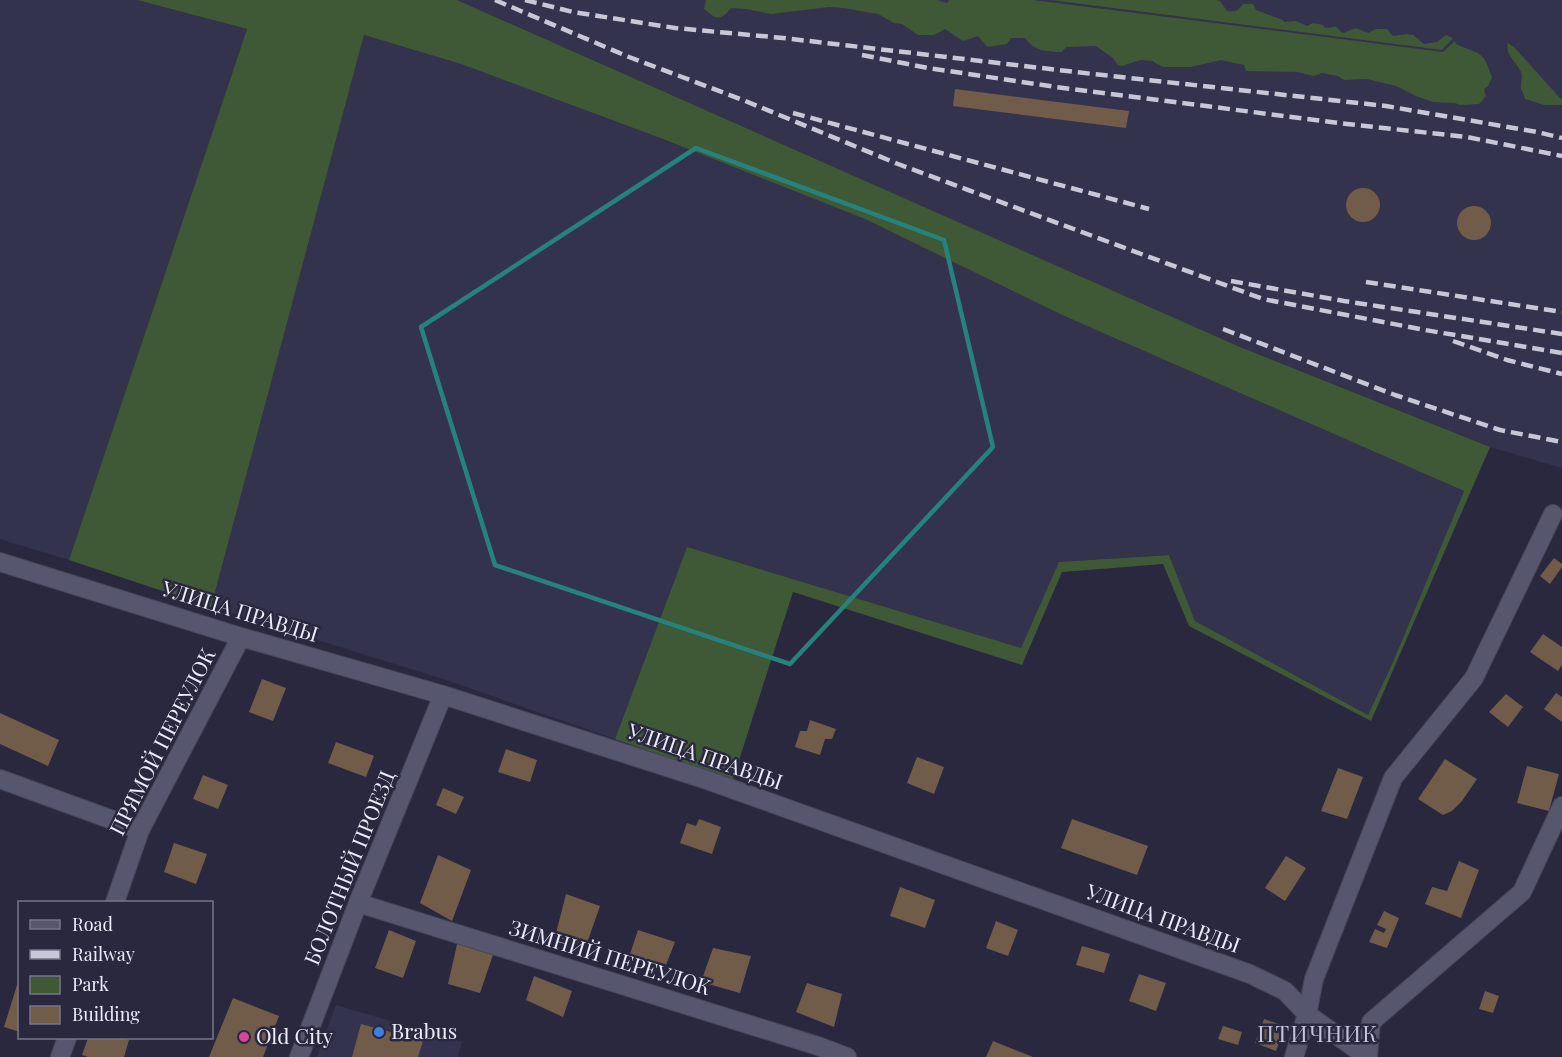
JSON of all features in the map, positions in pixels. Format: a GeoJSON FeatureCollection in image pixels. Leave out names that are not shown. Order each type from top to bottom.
{"type":"FeatureCollection","features":[{"type":"Feature","properties":{"kind":"street"},"geometry":{"type":"LineString","coordinates":[[1294,1057],[1308,1014],[1314,979],[1393,778],[1474,678],[1553,514]]}},
{"type":"Feature","properties":{"kind":"street","name":"УЛИЦА ПРАВДЫ"},"geometry":{"type":"LineString","coordinates":[[0,562],[241,637],[443,695],[707,780],[1250,974],[1285,992],[1308,1014],[1367,1057]]}},
{"type":"Feature","properties":{"kind":"street","name":"ПРЯМОЙ ПЕРЕУЛОК"},"geometry":{"type":"LineString","coordinates":[[116,901],[140,830],[241,637]]}},
{"type":"Feature","properties":{"kind":"street","name":"БОЛОТНЫЙ ПРОЕЗД"},"geometry":{"type":"LineString","coordinates":[[299,1057],[358,903],[443,695]]}},
{"type":"Feature","properties":{"kind":"street"},"geometry":{"type":"LineString","coordinates":[[0,779],[140,830]]}},
{"type":"Feature","properties":{"kind":"street"},"geometry":{"type":"LineString","coordinates":[[1367,1057],[1371,1022],[1522,892],[1562,806]]}},
{"type":"Feature","properties":{"kind":"street","name":"ЗИМНИЙ ПЕРЕУЛОК"},"geometry":{"type":"LineString","coordinates":[[358,903],[847,1057]]}},
{"type":"Feature","properties":{"kind":"street"},"geometry":{"type":"LineString","coordinates":[[60,1057],[67,1039]]}},
{"type":"Feature","properties":{"kind":"highlighted area"},"geometry":{"type":"Polygon","coordinates":[[[696,148],[944,240],[993,447],[790,664],[495,565],[421,327],[696,148]]]}},
{"type":"Feature","properties":{"kind":"shaded area"},"geometry":{"type":"Polygon","coordinates":[[[0,0],[137,0],[247,29],[69,560],[0,539],[0,0]]]}},
{"type":"Feature","properties":{"kind":"shaded area"},"geometry":{"type":"Polygon","coordinates":[[[457,0],[1562,0],[1562,468],[1490,447],[1240,347],[457,0]]]}},
{"type":"Feature","properties":{"kind":"shaded area"},"geometry":{"type":"Polygon","coordinates":[[[364,35],[461,64],[663,139],[865,219],[1062,315],[1464,491],[1393,662],[1368,715],[1195,621],[1169,555],[1060,562],[1021,648],[687,547],[615,739],[443,679],[211,607],[364,35]]]}},
{"type":"Feature","properties":{"kind":"shaded area"},"geometry":{"type":"Polygon","coordinates":[[[336,1005],[462,1042],[458,1057],[317,1057],[336,1005]]]}},
{"type":"Feature","properties":{"kind":"green space"},"geometry":{"type":"Polygon","coordinates":[[[137,0],[457,0],[1240,347],[1490,447],[1371,721],[1189,626],[1163,564],[1062,572],[1022,665],[793,592],[733,779],[615,739],[687,547],[1021,648],[1059,562],[1169,555],[1195,621],[1368,715],[1393,662],[1464,491],[1062,315],[865,219],[663,139],[461,64],[364,35],[211,607],[69,560],[247,29],[137,0]]]}},
{"type":"Feature","properties":{"kind":"green space"},"geometry":{"type":"Polygon","coordinates":[[[706,0],[937,0],[947,3],[949,0],[1033,0],[1443,52],[1455,41],[1456,44],[1483,57],[1492,78],[1484,89],[1486,96],[1479,104],[1460,105],[1433,102],[1396,86],[1367,79],[1344,80],[1338,76],[1322,73],[1313,76],[1298,72],[1246,71],[1244,65],[1221,60],[1191,67],[1164,67],[1153,61],[1140,60],[1122,66],[1096,46],[1066,47],[1062,52],[1051,52],[1037,48],[1025,38],[1011,38],[1007,44],[987,47],[978,36],[963,41],[945,29],[934,35],[918,35],[902,24],[894,23],[878,14],[843,8],[829,7],[771,14],[731,8],[718,18],[704,9],[706,0]]]}},
{"type":"Feature","properties":{"kind":"green space"},"geometry":{"type":"Polygon","coordinates":[[[1051,0],[1217,0],[1227,11],[1236,10],[1243,4],[1253,4],[1256,10],[1284,22],[1296,21],[1307,26],[1313,23],[1328,28],[1336,26],[1344,33],[1356,28],[1368,33],[1376,29],[1387,29],[1393,36],[1413,35],[1424,44],[1437,42],[1446,35],[1453,38],[1442,50],[1051,0]]]}},
{"type":"Feature","properties":{"kind":"green space"},"geometry":{"type":"Polygon","coordinates":[[[1508,43],[1562,99],[1562,105],[1544,105],[1525,99],[1521,89],[1521,73],[1509,54],[1508,43]]]}},
{"type":"Feature","properties":{"kind":"building"},"geometry":{"type":"Polygon","coordinates":[[[955,89],[1129,111],[1126,128],[953,106],[955,89]]]}},
{"type":"Feature","properties":{"kind":"building"},"geometry":{"type":"Polygon","coordinates":[[[1363,188],[1375,193],[1380,205],[1375,217],[1363,222],[1351,217],[1346,205],[1351,193],[1363,188]]]}},
{"type":"Feature","properties":{"kind":"building"},"geometry":{"type":"Polygon","coordinates":[[[1474,206],[1486,211],[1491,223],[1486,235],[1474,240],[1462,235],[1457,223],[1462,211],[1474,206]]]}},
{"type":"Feature","properties":{"kind":"building"},"geometry":{"type":"Polygon","coordinates":[[[1554,558],[1562,564],[1562,567],[1550,584],[1540,576],[1554,558]]]}},
{"type":"Feature","properties":{"kind":"building"},"geometry":{"type":"Polygon","coordinates":[[[1543,634],[1562,647],[1562,665],[1558,671],[1530,652],[1543,634]]]}},
{"type":"Feature","properties":{"kind":"building"},"geometry":{"type":"Polygon","coordinates":[[[262,679],[286,688],[273,721],[249,712],[262,679]]]}},
{"type":"Feature","properties":{"kind":"building"},"geometry":{"type":"Polygon","coordinates":[[[1556,693],[1562,697],[1562,722],[1544,709],[1556,693]]]}},
{"type":"Feature","properties":{"kind":"building"},"geometry":{"type":"Polygon","coordinates":[[[1506,694],[1523,707],[1508,727],[1489,712],[1506,694]]]}},
{"type":"Feature","properties":{"kind":"building"},"geometry":{"type":"Polygon","coordinates":[[[0,713],[59,740],[48,766],[0,744],[0,713]]]}},
{"type":"Feature","properties":{"kind":"building"},"geometry":{"type":"Polygon","coordinates":[[[810,720],[836,729],[832,739],[825,739],[820,755],[795,747],[800,731],[807,731],[810,720]]]}},
{"type":"Feature","properties":{"kind":"building"},"geometry":{"type":"Polygon","coordinates":[[[336,742],[374,756],[366,777],[328,763],[336,742]]]}},
{"type":"Feature","properties":{"kind":"building"},"geometry":{"type":"Polygon","coordinates":[[[506,749],[537,760],[530,782],[498,772],[506,749]]]}},
{"type":"Feature","properties":{"kind":"building"},"geometry":{"type":"Polygon","coordinates":[[[917,757],[944,767],[934,794],[907,783],[917,757]]]}},
{"type":"Feature","properties":{"kind":"building"},"geometry":{"type":"Polygon","coordinates":[[[1445,759],[1477,779],[1462,801],[1452,811],[1443,815],[1418,799],[1445,759]]]}},
{"type":"Feature","properties":{"kind":"building"},"geometry":{"type":"Polygon","coordinates":[[[1527,766],[1559,774],[1549,811],[1517,803],[1527,766]]]}},
{"type":"Feature","properties":{"kind":"building"},"geometry":{"type":"Polygon","coordinates":[[[1338,768],[1363,777],[1347,819],[1321,811],[1338,768]]]}},
{"type":"Feature","properties":{"kind":"building"},"geometry":{"type":"Polygon","coordinates":[[[203,775],[228,785],[218,809],[193,799],[203,775]]]}},
{"type":"Feature","properties":{"kind":"building"},"geometry":{"type":"Polygon","coordinates":[[[443,788],[464,797],[456,814],[436,805],[443,788]]]}},
{"type":"Feature","properties":{"kind":"building"},"geometry":{"type":"Polygon","coordinates":[[[699,819],[721,827],[712,854],[680,843],[687,823],[696,826],[699,819]]]}},
{"type":"Feature","properties":{"kind":"building"},"geometry":{"type":"Polygon","coordinates":[[[1072,819],[1148,846],[1137,875],[1061,848],[1072,819]]]}},
{"type":"Feature","properties":{"kind":"building"},"geometry":{"type":"Polygon","coordinates":[[[174,843],[207,854],[196,884],[164,872],[174,843]]]}},
{"type":"Feature","properties":{"kind":"building"},"geometry":{"type":"Polygon","coordinates":[[[438,855],[471,870],[452,921],[420,903],[438,855]]]}},
{"type":"Feature","properties":{"kind":"building"},"geometry":{"type":"Polygon","coordinates":[[[1286,856],[1306,868],[1285,901],[1265,888],[1286,856]]]}},
{"type":"Feature","properties":{"kind":"building"},"geometry":{"type":"Polygon","coordinates":[[[1459,861],[1479,870],[1461,918],[1425,904],[1432,887],[1447,891],[1459,861]]]}},
{"type":"Feature","properties":{"kind":"building"},"geometry":{"type":"Polygon","coordinates":[[[900,887],[935,900],[925,928],[890,916],[900,887]]]}},
{"type":"Feature","properties":{"kind":"building"},"geometry":{"type":"Polygon","coordinates":[[[566,894],[600,906],[586,946],[555,937],[566,894]]]}},
{"type":"Feature","properties":{"kind":"building"},"geometry":{"type":"Polygon","coordinates":[[[1384,911],[1399,918],[1387,948],[1369,942],[1375,929],[1384,933],[1386,929],[1377,925],[1384,911]]]}},
{"type":"Feature","properties":{"kind":"building"},"geometry":{"type":"Polygon","coordinates":[[[996,921],[1018,930],[1008,956],[986,948],[996,921]]]}},
{"type":"Feature","properties":{"kind":"building"},"geometry":{"type":"Polygon","coordinates":[[[389,930],[416,941],[403,978],[375,968],[389,930]]]}},
{"type":"Feature","properties":{"kind":"building"},"geometry":{"type":"Polygon","coordinates":[[[638,930],[675,942],[664,970],[629,957],[638,930]]]}},
{"type":"Feature","properties":{"kind":"building"},"geometry":{"type":"Polygon","coordinates":[[[458,940],[494,952],[480,993],[448,984],[458,940]]]}},
{"type":"Feature","properties":{"kind":"building"},"geometry":{"type":"Polygon","coordinates":[[[1082,946],[1110,954],[1104,973],[1076,965],[1082,946]]]}},
{"type":"Feature","properties":{"kind":"building"},"geometry":{"type":"Polygon","coordinates":[[[713,948],[751,956],[740,993],[701,982],[713,948]]]}},
{"type":"Feature","properties":{"kind":"building"},"geometry":{"type":"Polygon","coordinates":[[[1139,974],[1166,983],[1156,1011],[1129,1001],[1139,974]]]}},
{"type":"Feature","properties":{"kind":"building"},"geometry":{"type":"Polygon","coordinates":[[[534,976],[572,991],[563,1017],[526,1000],[534,976]]]}},
{"type":"Feature","properties":{"kind":"building"},"geometry":{"type":"Polygon","coordinates":[[[807,983],[842,994],[834,1027],[796,1012],[807,983]]]}},
{"type":"Feature","properties":{"kind":"building"},"geometry":{"type":"Polygon","coordinates":[[[17,985],[18,1031],[4,1027],[17,985]]]}},
{"type":"Feature","properties":{"kind":"building"},"geometry":{"type":"Polygon","coordinates":[[[1485,991],[1499,996],[1493,1013],[1479,1009],[1485,991]]]}},
{"type":"Feature","properties":{"kind":"building","name":"Old City"},"geometry":{"type":"Polygon","coordinates":[[[233,998],[279,1016],[263,1057],[209,1057],[233,998]]]}},
{"type":"Feature","properties":{"kind":"building"},"geometry":{"type":"Polygon","coordinates":[[[1264,1019],[1285,1026],[1276,1051],[1255,1043],[1264,1019]]]}},
{"type":"Feature","properties":{"kind":"building"},"geometry":{"type":"Polygon","coordinates":[[[361,1024],[423,1041],[418,1057],[352,1057],[361,1024]]]}},
{"type":"Feature","properties":{"kind":"building"},"geometry":{"type":"Polygon","coordinates":[[[1223,1026],[1242,1032],[1238,1045],[1218,1039],[1223,1026]]]}},
{"type":"Feature","properties":{"kind":"building"},"geometry":{"type":"Polygon","coordinates":[[[88,1039],[129,1040],[124,1057],[82,1055],[88,1039]]]}},
{"type":"Feature","properties":{"kind":"building"},"geometry":{"type":"Polygon","coordinates":[[[993,1041],[1033,1057],[986,1057],[993,1041]]]}},
{"type":"Feature","properties":{"kind":"railway"},"geometry":{"type":"LineString","coordinates":[[495,0],[629,57],[743,100],[898,164],[1263,299],[1562,353]]}},
{"type":"Feature","properties":{"kind":"railway"},"geometry":{"type":"LineString","coordinates":[[525,0],[573,12],[675,28],[783,38],[1386,106],[1562,138]]}},
{"type":"Feature","properties":{"kind":"railway"},"geometry":{"type":"LineString","coordinates":[[862,55],[928,68],[1056,87],[1467,137],[1562,156]]}},
{"type":"Feature","properties":{"kind":"railway"},"geometry":{"type":"LineString","coordinates":[[793,113],[1149,209]]}},
{"type":"Feature","properties":{"kind":"railway"},"geometry":{"type":"LineString","coordinates":[[1231,281],[1344,301],[1562,334]]}},
{"type":"Feature","properties":{"kind":"railway"},"geometry":{"type":"LineString","coordinates":[[1366,282],[1562,312]]}},
{"type":"Feature","properties":{"kind":"railway"},"geometry":{"type":"LineString","coordinates":[[1223,329],[1395,395],[1500,430],[1562,442]]}},
{"type":"Feature","properties":{"kind":"railway"},"geometry":{"type":"LineString","coordinates":[[1453,341],[1507,360],[1562,374]]}},
{"type":"Feature","properties":{"kind":"place","name":"Brabus"},"geometry":{"type":"Point","coordinates":[379,1032]}},
{"type":"Feature","properties":{"kind":"place","name":"Old City"},"geometry":{"type":"Point","coordinates":[244,1037]}},
{"type":"Feature","properties":{"kind":"district","name":"ПТИЧНИК"},"geometry":{"type":"Point","coordinates":[1318,1034]}}]}
